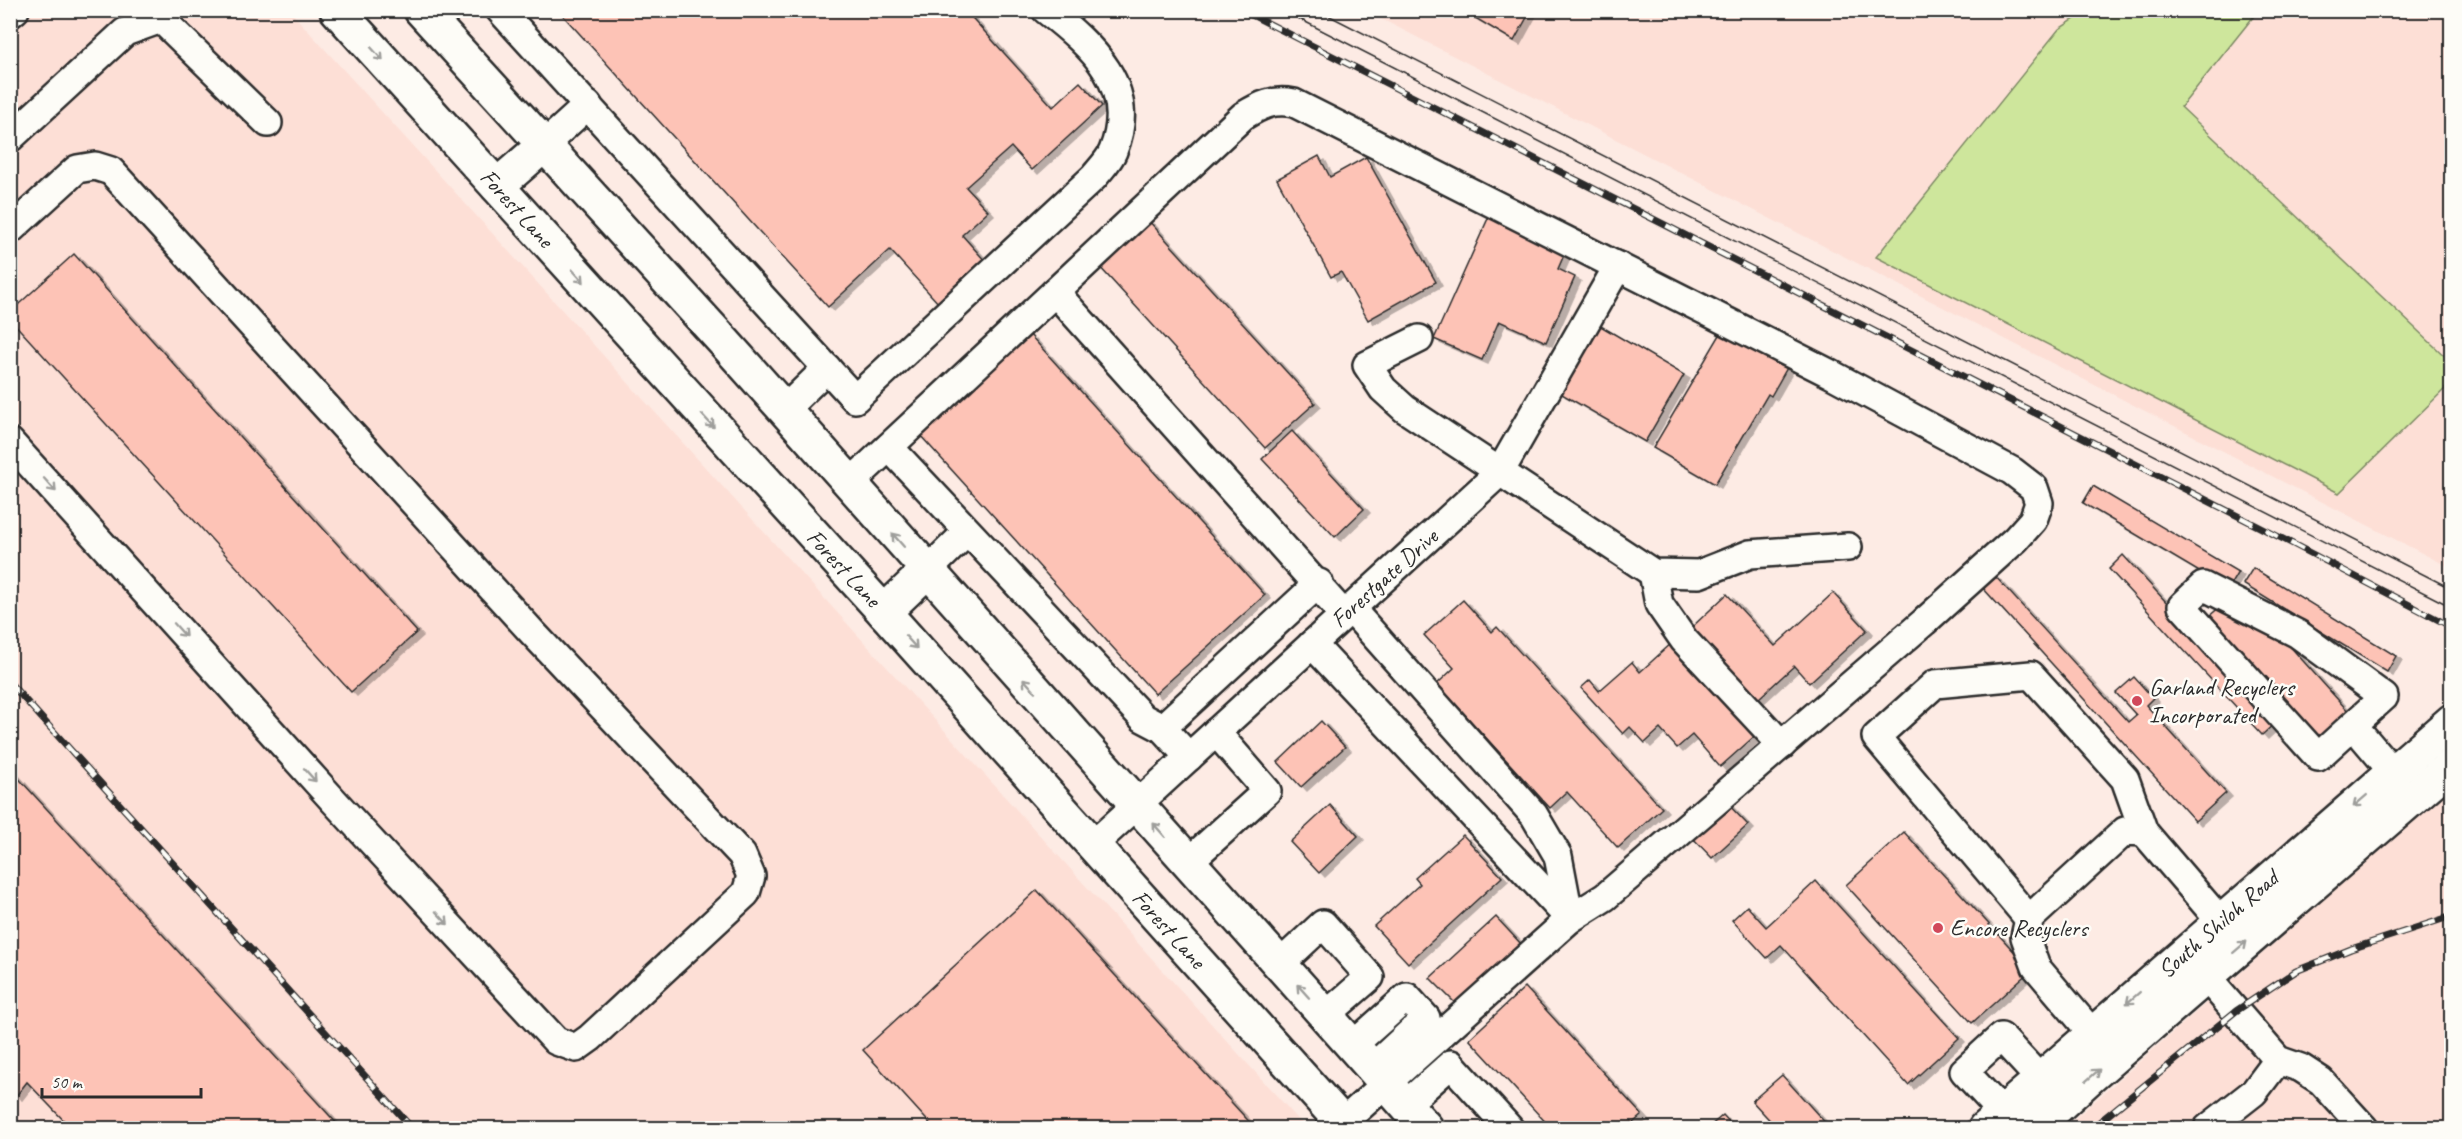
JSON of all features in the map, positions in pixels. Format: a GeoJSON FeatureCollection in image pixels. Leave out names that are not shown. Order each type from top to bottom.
{"type":"FeatureCollection","features":[{"type":"Feature","properties":{"kind":"main road","name":"Forest Lane"},"geometry":{"type":"LineString","coordinates":[[337,10],[884,612],[1345,1126]]}},
{"type":"Feature","properties":{"kind":"main road"},"geometry":{"type":"LineString","coordinates":[[421,10],[784,410],[926,572],[1388,1086]]}},
{"type":"Feature","properties":{"kind":"main road"},"geometry":{"type":"LineString","coordinates":[[497,186],[543,146]]}},
{"type":"Feature","properties":{"kind":"main road"},"geometry":{"type":"LineString","coordinates":[[884,612],[926,572]]}},
{"type":"Feature","properties":{"kind":"main road","name":"South Shiloh Road"},"geometry":{"type":"LineString","coordinates":[[2002,1123],[2040,1079],[2451,721]]}},
{"type":"Feature","properties":{"kind":"main road","name":"South Shiloh Road"},"geometry":{"type":"LineString","coordinates":[[2034,1128],[2451,764]]}},
{"type":"Feature","properties":{"kind":"street"},"geometry":{"type":"LineString","coordinates":[[10,14],[15,10]]}},
{"type":"Feature","properties":{"kind":"street"},"geometry":{"type":"LineString","coordinates":[[500,10],[855,399],[1094,177],[1113,153],[1120,124],[1118,91],[1106,66],[1075,33],[1046,10]]}},
{"type":"Feature","properties":{"kind":"street"},"geometry":{"type":"LineString","coordinates":[[10,138],[125,32],[161,19],[268,123]]}},
{"type":"Feature","properties":{"kind":"street"},"geometry":{"type":"LineString","coordinates":[[849,484],[1243,116],[1259,106],[1279,100],[1294,103],[1831,374],[2012,471],[2034,488],[2039,503],[2033,520],[2016,539],[1605,897],[1570,919],[1345,1126]]}},
{"type":"Feature","properties":{"kind":"street"},"geometry":{"type":"LineString","coordinates":[[543,146],[588,105]]}},
{"type":"Feature","properties":{"kind":"street"},"geometry":{"type":"LineString","coordinates":[[10,230],[77,169],[95,166],[111,171],[531,631],[742,855],[751,876],[746,893],[590,1038],[576,1048],[556,1041],[334,801],[10,442]]}},
{"type":"Feature","properties":{"kind":"street","name":"Forestgate Drive"},"geometry":{"type":"LineString","coordinates":[[1093,845],[1500,472],[1618,266]]}},
{"type":"Feature","properties":{"kind":"street"},"geometry":{"type":"LineString","coordinates":[[1055,292],[1319,583],[1534,815],[1558,856],[1570,919]]}},
{"type":"Feature","properties":{"kind":"street"},"geometry":{"type":"LineString","coordinates":[[1419,339],[1367,365],[1383,389],[1405,409],[1653,573],[1699,574],[1750,554],[1848,546]]}},
{"type":"Feature","properties":{"kind":"street"},"geometry":{"type":"LineString","coordinates":[[784,410],[826,368]]}},
{"type":"Feature","properties":{"kind":"street"},"geometry":{"type":"LineString","coordinates":[[889,447],[1143,718],[1162,728],[1189,757]]}},
{"type":"Feature","properties":{"kind":"street"},"geometry":{"type":"LineString","coordinates":[[926,572],[967,531]]}},
{"type":"Feature","properties":{"kind":"street"},"geometry":{"type":"LineString","coordinates":[[1653,573],[1659,604],[1684,640],[1782,745]]}},
{"type":"Feature","properties":{"kind":"street"},"geometry":{"type":"LineString","coordinates":[[1162,728],[1319,583]]}},
{"type":"Feature","properties":{"kind":"street"},"geometry":{"type":"LineString","coordinates":[[2203,585],[2298,634],[2384,697],[2353,725],[2318,757],[2182,606],[2203,585]]}},
{"type":"Feature","properties":{"kind":"street"},"geometry":{"type":"LineString","coordinates":[[1312,644],[1570,919]]}},
{"type":"Feature","properties":{"kind":"street"},"geometry":{"type":"LineString","coordinates":[[2029,919],[1876,736],[1935,684],[2031,675],[2125,779],[2144,832],[2221,922]]}},
{"type":"Feature","properties":{"kind":"street"},"geometry":{"type":"LineString","coordinates":[[2353,725],[2394,772]]}},
{"type":"Feature","properties":{"kind":"street"},"geometry":{"type":"LineString","coordinates":[[1187,863],[1267,791],[1216,732]]}},
{"type":"Feature","properties":{"kind":"street"},"geometry":{"type":"LineString","coordinates":[[2092,1033],[2036,967],[2025,937],[2029,919],[2125,831],[2144,832]]}},
{"type":"Feature","properties":{"kind":"street"},"geometry":{"type":"LineString","coordinates":[[1279,965],[1323,924],[1370,977],[1325,1016]]}},
{"type":"Feature","properties":{"kind":"street"},"geometry":{"type":"LineString","coordinates":[[2206,977],[2278,1060],[2301,1068],[2321,1081],[2364,1128]]}},
{"type":"Feature","properties":{"kind":"street"},"geometry":{"type":"LineString","coordinates":[[2002,1123],[1964,1071],[2001,1037],[2062,1102]]}},
{"type":"Feature","properties":{"kind":"street"},"geometry":{"type":"LineString","coordinates":[[2208,1128],[2254,1092],[2278,1060]]}},
{"type":"Feature","properties":{"kind":"street"},"geometry":{"type":"LineString","coordinates":[[1388,1086],[1452,1064],[1509,1128]]}},
{"type":"Feature","properties":{"kind":"shaded area"},"geometry":{"type":"Polygon","coordinates":[[[10,11],[290,11],[1306,1128],[11,1128],[10,11]]]}},
{"type":"Feature","properties":{"kind":"shaded area"},"geometry":{"type":"Polygon","coordinates":[[[1366,11],[2451,11],[2451,568],[1366,11]]]}},
{"type":"Feature","properties":{"kind":"shaded area"},"geometry":{"type":"Polygon","coordinates":[[[2451,788],[2451,1128],[2064,1128],[2451,788]]]}},
{"type":"Feature","properties":{"kind":"green space"},"geometry":{"type":"Polygon","coordinates":[[[2087,11],[2258,11],[2181,107],[2451,362],[2451,383],[2339,493],[1876,257],[2059,29],[2087,11]]]}},
{"type":"Feature","properties":{"kind":"building"},"geometry":{"type":"Polygon","coordinates":[[[558,10],[965,10],[1053,107],[1080,82],[1102,106],[1032,170],[1011,147],[966,187],[988,211],[962,235],[986,262],[939,304],[890,250],[828,307],[558,10]]]}},
{"type":"Feature","properties":{"kind":"building"},"geometry":{"type":"Polygon","coordinates":[[[1462,10],[1531,10],[1514,41],[1462,10]]]}},
{"type":"Feature","properties":{"kind":"building"},"geometry":{"type":"Polygon","coordinates":[[[1319,156],[1330,177],[1366,157],[1436,282],[1368,320],[1341,272],[1331,277],[1277,179],[1319,156]]]}},
{"type":"Feature","properties":{"kind":"building"},"geometry":{"type":"Polygon","coordinates":[[[1490,214],[1567,248],[1558,269],[1575,277],[1546,342],[1499,321],[1482,360],[1434,339],[1490,214]]]}},
{"type":"Feature","properties":{"kind":"building"},"geometry":{"type":"Polygon","coordinates":[[[1148,220],[1315,403],[1265,448],[1098,265],[1148,220]]]}},
{"type":"Feature","properties":{"kind":"building"},"geometry":{"type":"Polygon","coordinates":[[[74,254],[417,632],[351,692],[10,319],[10,312],[74,254]]]}},
{"type":"Feature","properties":{"kind":"building"},"geometry":{"type":"Polygon","coordinates":[[[1599,325],[1684,375],[1645,442],[1560,393],[1599,325]]]}},
{"type":"Feature","properties":{"kind":"building"},"geometry":{"type":"Polygon","coordinates":[[[1724,328],[1788,366],[1771,396],[1768,394],[1715,484],[1653,448],[1724,328]]]}},
{"type":"Feature","properties":{"kind":"building"},"geometry":{"type":"Polygon","coordinates":[[[1030,335],[1265,595],[1155,694],[920,435],[1030,335]]]}},
{"type":"Feature","properties":{"kind":"building"},"geometry":{"type":"Polygon","coordinates":[[[1292,431],[1364,509],[1335,537],[1262,459],[1292,431]]]}},
{"type":"Feature","properties":{"kind":"building"},"geometry":{"type":"Polygon","coordinates":[[[2093,486],[2238,572],[2228,589],[2083,503],[2093,486]]]}},
{"type":"Feature","properties":{"kind":"building"},"geometry":{"type":"Polygon","coordinates":[[[2123,555],[2276,722],[2262,735],[2109,569],[2123,555]]]}},
{"type":"Feature","properties":{"kind":"building"},"geometry":{"type":"Polygon","coordinates":[[[2253,568],[2396,656],[2387,672],[2243,584],[2253,568]]]}},
{"type":"Feature","properties":{"kind":"building","name":"Garland Recyclers Incorporated"},"geometry":{"type":"Polygon","coordinates":[[[1995,576],[2128,722],[2136,715],[2116,693],[2134,677],[2153,698],[2146,705],[2226,793],[2195,821],[1982,587],[1995,576]]]}},
{"type":"Feature","properties":{"kind":"building"},"geometry":{"type":"Polygon","coordinates":[[[1833,593],[1867,630],[1809,683],[1794,666],[1758,699],[1692,627],[1727,594],[1775,646],[1833,593]]]}},
{"type":"Feature","properties":{"kind":"building"},"geometry":{"type":"Polygon","coordinates":[[[1463,600],[1492,632],[1497,627],[1662,808],[1618,848],[1567,792],[1550,808],[1437,684],[1454,668],[1424,635],[1463,600]]]}},
{"type":"Feature","properties":{"kind":"building"},"geometry":{"type":"Polygon","coordinates":[[[2221,606],[2287,643],[2348,711],[2319,738],[2207,618],[2221,606]]]}},
{"type":"Feature","properties":{"kind":"building"},"geometry":{"type":"Polygon","coordinates":[[[1673,642],[1757,734],[1720,767],[1692,735],[1677,748],[1660,729],[1645,743],[1630,727],[1623,734],[1581,688],[1590,680],[1599,691],[1632,662],[1640,672],[1673,642]]]}},
{"type":"Feature","properties":{"kind":"building"},"geometry":{"type":"Polygon","coordinates":[[[1321,721],[1345,747],[1301,787],[1278,762],[1321,721]]]}},
{"type":"Feature","properties":{"kind":"building"},"geometry":{"type":"Polygon","coordinates":[[[10,769],[341,1128],[71,1128],[27,1082],[16,1096],[10,1089],[10,769]]]}},
{"type":"Feature","properties":{"kind":"building"},"geometry":{"type":"Polygon","coordinates":[[[1724,800],[1748,825],[1712,858],[1688,833],[1724,800]]]}},
{"type":"Feature","properties":{"kind":"building"},"geometry":{"type":"Polygon","coordinates":[[[1330,805],[1358,836],[1319,873],[1290,842],[1330,805]]]}},
{"type":"Feature","properties":{"kind":"building","name":"Encore Recyclers"},"geometry":{"type":"Polygon","coordinates":[[[1904,832],[2031,970],[1972,1023],[1846,885],[1904,832]]]}},
{"type":"Feature","properties":{"kind":"building"},"geometry":{"type":"Polygon","coordinates":[[[1463,835],[1502,877],[1408,963],[1374,926],[1420,884],[1415,878],[1463,835]]]}},
{"type":"Feature","properties":{"kind":"building"},"geometry":{"type":"Polygon","coordinates":[[[1816,881],[1959,1038],[1908,1085],[1781,945],[1767,958],[1732,920],[1747,906],[1766,927],[1816,881]]]}},
{"type":"Feature","properties":{"kind":"building"},"geometry":{"type":"Polygon","coordinates":[[[1037,890],[1255,1128],[934,1128],[863,1050],[1037,890]]]}},
{"type":"Feature","properties":{"kind":"building"},"geometry":{"type":"Polygon","coordinates":[[[1496,917],[1522,945],[1457,1005],[1430,978],[1496,917]]]}},
{"type":"Feature","properties":{"kind":"building"},"geometry":{"type":"Polygon","coordinates":[[[1525,987],[1642,1115],[1627,1128],[1551,1128],[1469,1039],[1525,987]]]}},
{"type":"Feature","properties":{"kind":"building"},"geometry":{"type":"Polygon","coordinates":[[[1782,1075],[1830,1128],[1777,1128],[1752,1101],[1782,1075]]]}},
{"type":"Feature","properties":{"kind":"building"},"geometry":{"type":"Polygon","coordinates":[[[1723,1115],[1735,1128],[1708,1128],[1723,1115]]]}},
{"type":"Feature","properties":{"kind":"tram line"},"geometry":{"type":"LineString","coordinates":[[1282,10],[2452,607]]}},
{"type":"Feature","properties":{"kind":"tram line"},"geometry":{"type":"LineString","coordinates":[[1318,10],[2452,589]]}},
{"type":"Feature","properties":{"kind":"railway"},"geometry":{"type":"LineString","coordinates":[[1242,10],[2452,627]]}},
{"type":"Feature","properties":{"kind":"railway"},"geometry":{"type":"LineString","coordinates":[[10,683],[412,1128]]}},
{"type":"Feature","properties":{"kind":"railway"},"geometry":{"type":"LineString","coordinates":[[2092,1128],[2236,1011],[2296,971],[2351,949],[2452,916]]}},
{"type":"Feature","properties":{"kind":"place","name":"Garland Recyclers Incorporated"},"geometry":{"type":"Point","coordinates":[2137,701]}},
{"type":"Feature","properties":{"kind":"place","name":"Encore Recyclers"},"geometry":{"type":"Point","coordinates":[1938,928]}}]}
